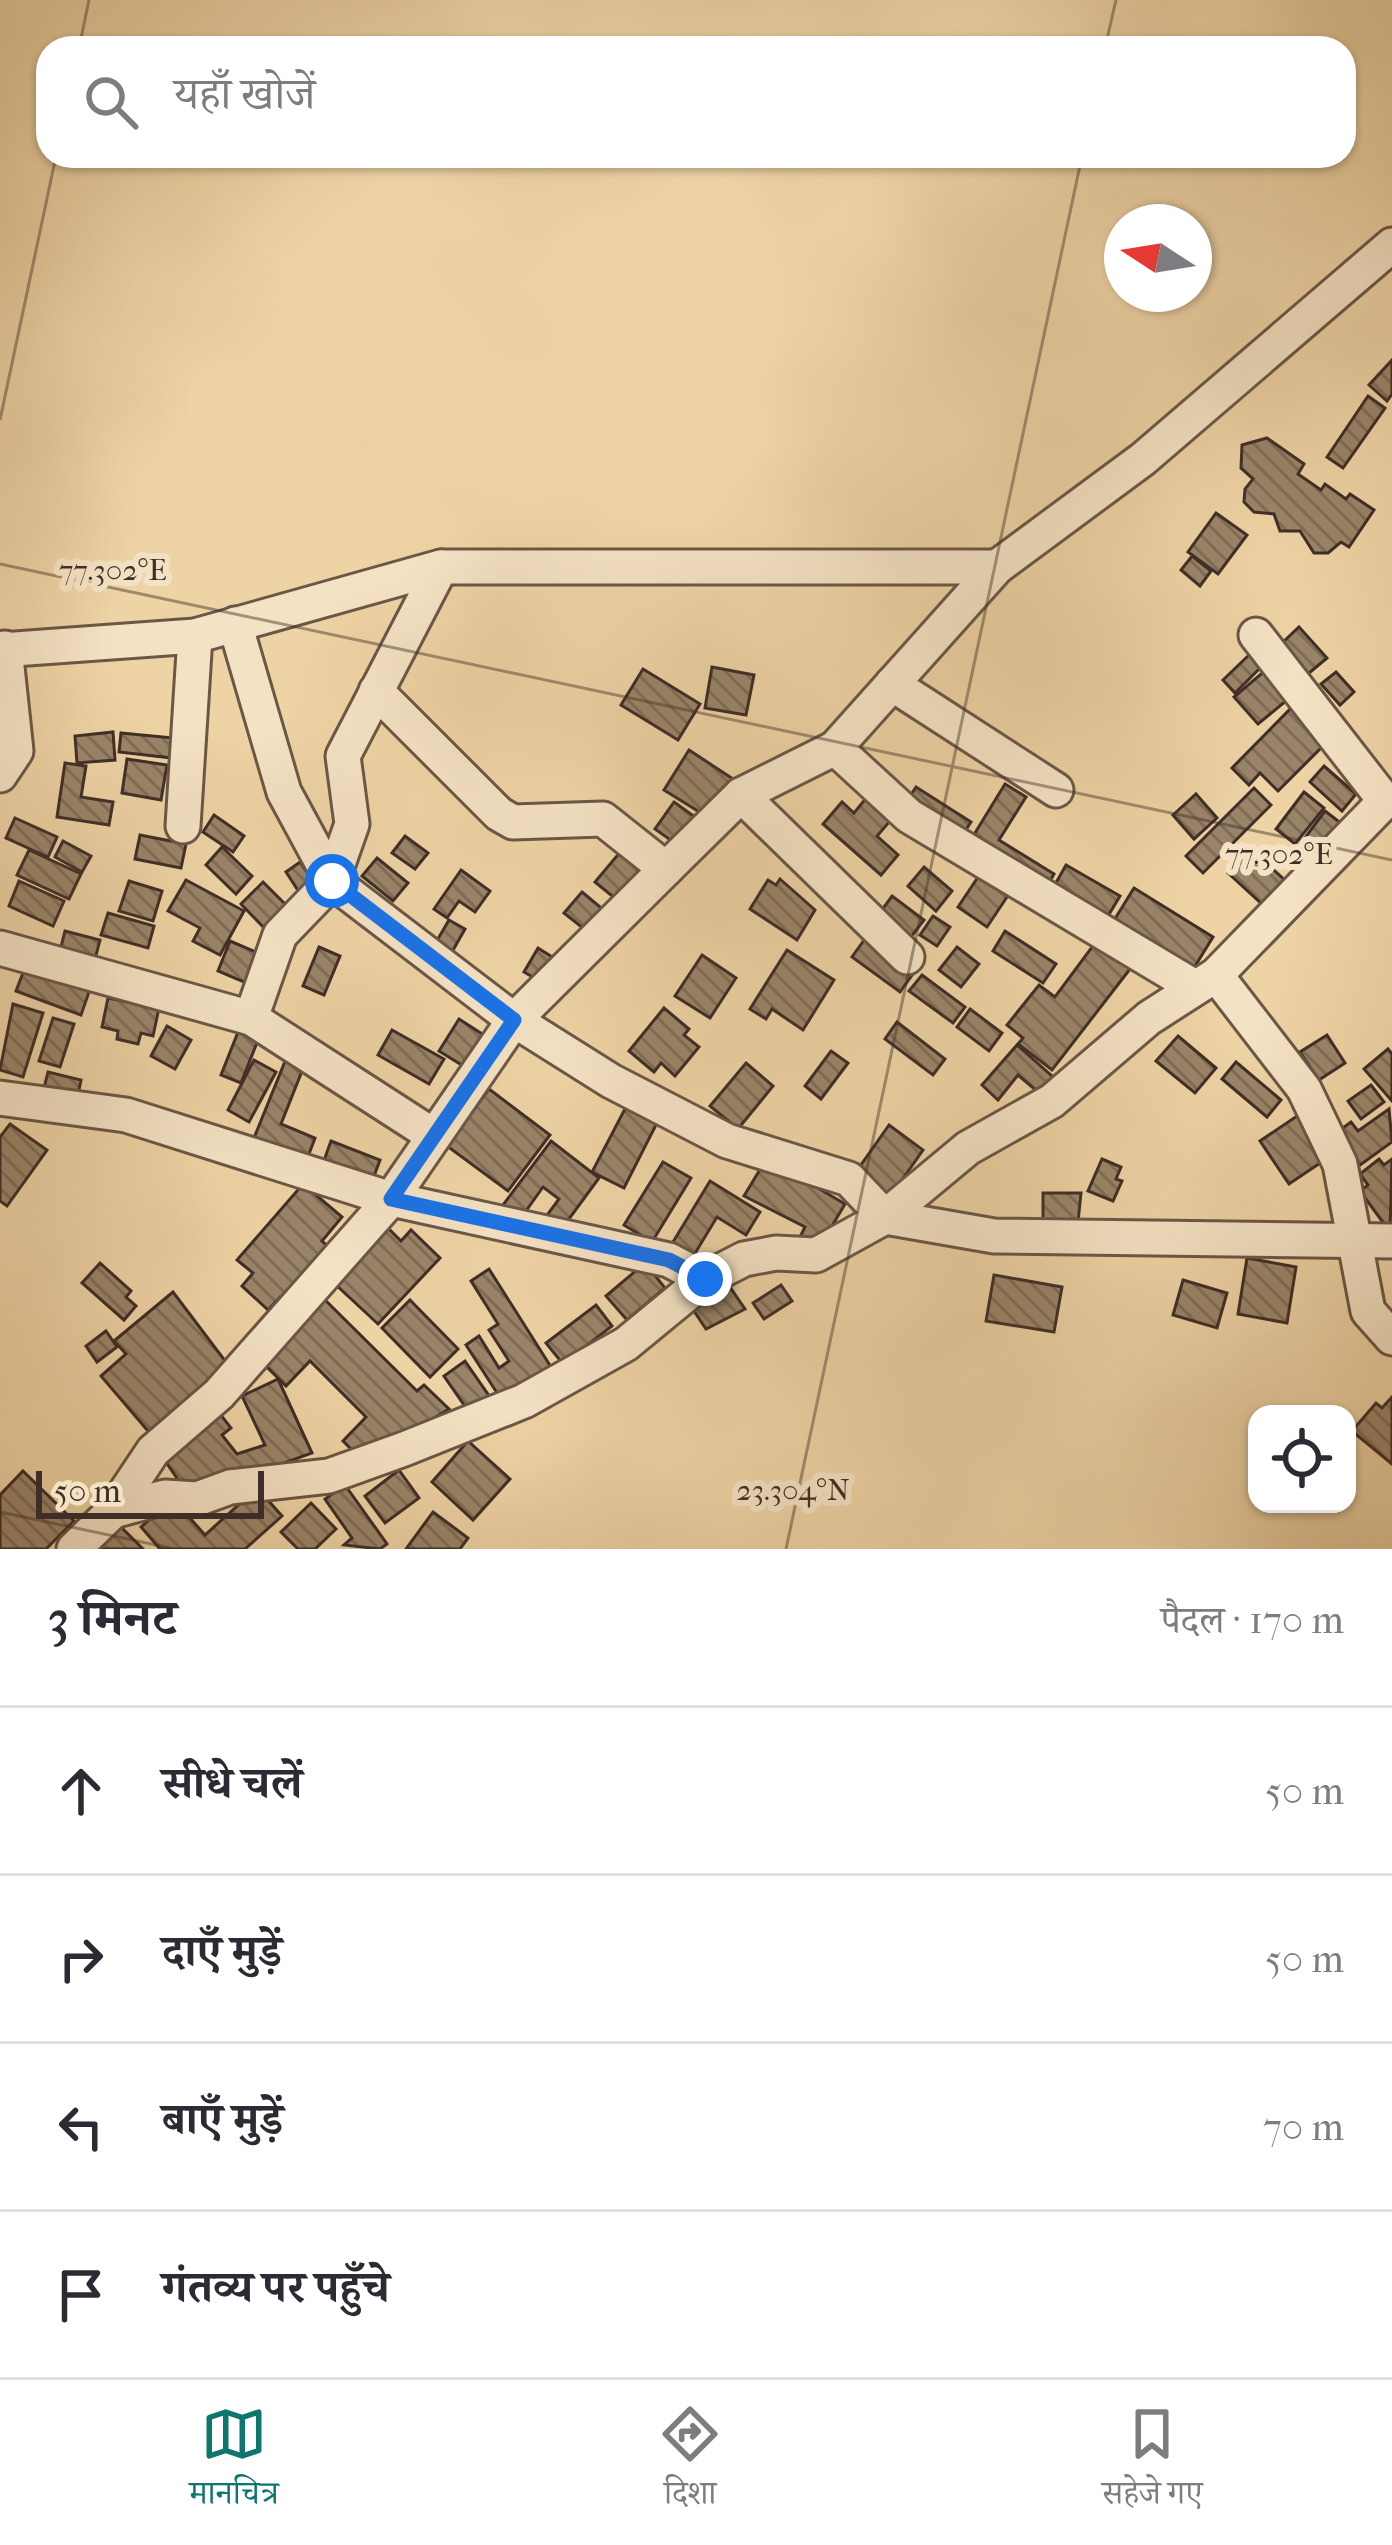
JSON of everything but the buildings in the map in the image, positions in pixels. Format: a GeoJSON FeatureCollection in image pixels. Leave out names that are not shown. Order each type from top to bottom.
{"type":"FeatureCollection","features":[{"type":"Feature","properties":{"kind":"street"},"geometry":{"type":"LineString","coordinates":[[74,1549],[113,1511],[153,1451],[219,1394],[391,1199],[514,1020],[666,869],[741,795],[836,748],[997,567],[1143,459],[1392,245]]}},
{"type":"Feature","properties":{"kind":"street"},"geometry":{"type":"LineString","coordinates":[[0,775],[16,751],[2,649],[195,635],[441,566],[997,567]]}},
{"type":"Feature","properties":{"kind":"street"},"geometry":{"type":"LineString","coordinates":[[250,1018],[280,934],[332,881],[352,824],[343,755],[441,566]]}},
{"type":"Feature","properties":{"kind":"street"},"geometry":{"type":"LineString","coordinates":[[235,624],[284,792],[332,881],[514,1020],[611,1081],[727,1142],[850,1179],[885,1217],[994,1236],[1392,1241]]}},
{"type":"Feature","properties":{"kind":"street"},"geometry":{"type":"LineString","coordinates":[[183,826],[195,635]]}},
{"type":"Feature","properties":{"kind":"street"},"geometry":{"type":"LineString","coordinates":[[113,1511],[165,1498],[197,1499],[230,1487],[328,1476],[524,1401],[626,1344],[705,1279],[744,1259],[776,1252],[816,1255],[885,1217],[968,1148],[1052,1101],[1204,980],[1389,801],[1256,635]]}},
{"type":"Feature","properties":{"kind":"street"},"geometry":{"type":"LineString","coordinates":[[892,684],[1056,790]]}},
{"type":"Feature","properties":{"kind":"street"},"geometry":{"type":"LineString","coordinates":[[376,691],[499,814],[513,822],[603,819],[666,869]]}},
{"type":"Feature","properties":{"kind":"street"},"geometry":{"type":"LineString","coordinates":[[836,748],[909,816],[1204,980],[1304,1089],[1340,1164],[1368,1311],[1392,1338]]}},
{"type":"Feature","properties":{"kind":"street"},"geometry":{"type":"LineString","coordinates":[[741,795],[908,957]]}},
{"type":"Feature","properties":{"kind":"street"},"geometry":{"type":"LineString","coordinates":[[0,948],[250,1018],[434,1136]]}},
{"type":"Feature","properties":{"kind":"street"},"geometry":{"type":"LineString","coordinates":[[0,1098],[126,1115],[391,1199],[669,1260],[705,1279]]}},
{"type":"Feature","properties":{"kind":"route"},"geometry":{"type":"LineString","coordinates":[[332,881],[514,1020],[391,1199],[669,1260],[705,1279]]}}]}
